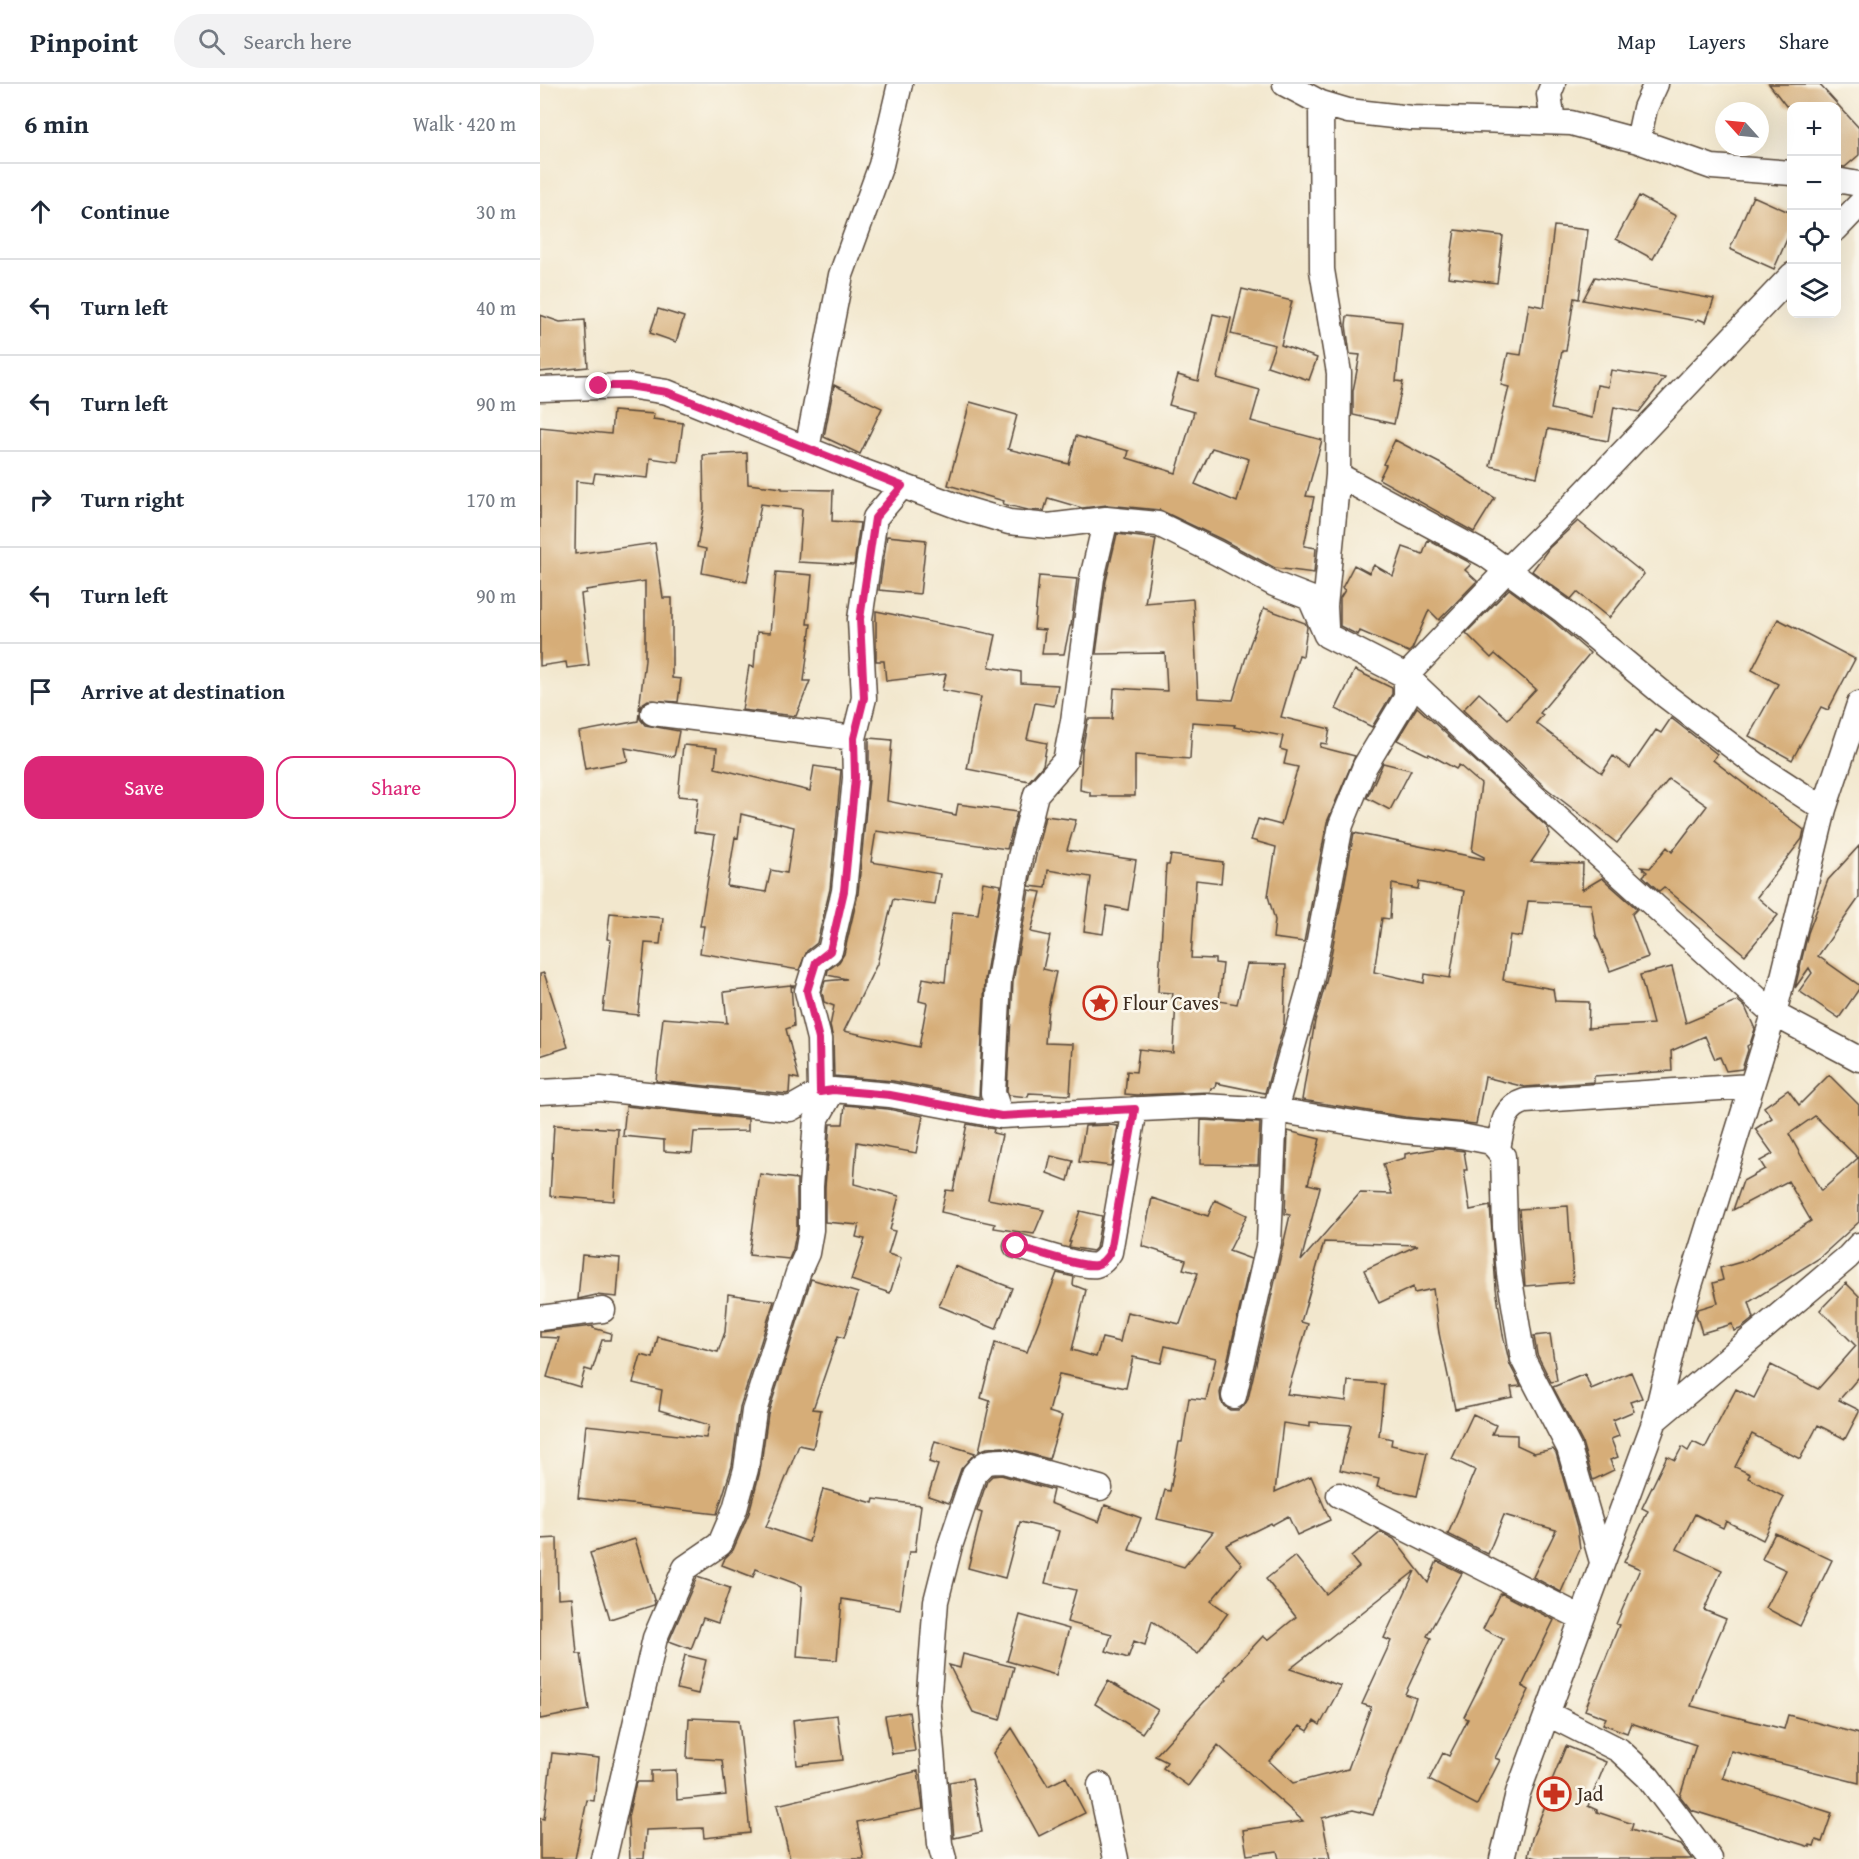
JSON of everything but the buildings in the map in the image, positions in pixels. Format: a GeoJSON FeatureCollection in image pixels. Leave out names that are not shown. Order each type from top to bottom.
{"type":"FeatureCollection","features":[{"type":"Feature","properties":{"kind":"street"},"geometry":{"type":"LineString","coordinates":[[807,449],[841,275],[881,165],[900,84]]}},
{"type":"Feature","properties":{"kind":"street"},"geometry":{"type":"LineString","coordinates":[[1285,84],[1321,103],[1348,111],[1412,118],[1571,123],[1638,141],[1712,167],[1787,173]]}},
{"type":"Feature","properties":{"kind":"street"},"geometry":{"type":"LineString","coordinates":[[1552,122],[1549,94],[1553,84]]}},
{"type":"Feature","properties":{"kind":"street"},"geometry":{"type":"LineString","coordinates":[[1638,141],[1645,108],[1656,84]]}},
{"type":"Feature","properties":{"kind":"street"},"geometry":{"type":"LineString","coordinates":[[1321,103],[1322,270],[1339,373],[1338,475],[1325,606],[1326,635]]}},
{"type":"Feature","properties":{"kind":"street"},"geometry":{"type":"LineString","coordinates":[[1841,181],[1859,184]]}},
{"type":"Feature","properties":{"kind":"street"},"geometry":{"type":"LineString","coordinates":[[1841,224],[1859,205]]}},
{"type":"Feature","properties":{"kind":"street"},"geometry":{"type":"LineString","coordinates":[[1234,1396],[1269,1242],[1275,1110],[1311,982],[1341,825],[1365,766],[1406,698],[1406,676],[1787,280]]}},
{"type":"Feature","properties":{"kind":"street"},"geometry":{"type":"LineString","coordinates":[[540,389],[628,386],[667,392],[902,486],[1009,522],[1048,526],[1106,519],[1136,520],[1158,524],[1274,584],[1310,598],[1326,635],[1406,676],[1521,786],[1774,1014],[1859,1059]]}},
{"type":"Feature","properties":{"kind":"street"},"geometry":{"type":"LineString","coordinates":[[1338,475],[1485,555],[1507,570],[1562,610],[1666,696],[1758,766],[1824,809]]}},
{"type":"Feature","properties":{"kind":"street"},"geometry":{"type":"LineString","coordinates":[[604,1859],[655,1638],[685,1568],[720,1544],[735,1509],[746,1469],[754,1411],[798,1273],[807,1253],[811,1230],[811,1186],[816,1120],[827,1091],[819,1039],[807,991],[816,962],[830,951],[844,891],[855,778],[854,738],[864,698],[860,619],[875,518],[902,486]]}},
{"type":"Feature","properties":{"kind":"street"},"geometry":{"type":"LineString","coordinates":[[1001,1116],[993,1093],[999,980],[1020,857],[1036,795],[1065,761],[1073,722],[1092,578],[1106,519]]}},
{"type":"Feature","properties":{"kind":"street"},"geometry":{"type":"LineString","coordinates":[[1502,1859],[1518,1793],[1654,1420],[1678,1324],[1774,1014],[1824,809],[1859,704]]}},
{"type":"Feature","properties":{"kind":"street"},"geometry":{"type":"LineString","coordinates":[[653,713],[854,738]]}},
{"type":"Feature","properties":{"kind":"street"},"geometry":{"type":"LineString","coordinates":[[1498,1148],[1506,1114],[1515,1104],[1525,1101],[1750,1086]]}},
{"type":"Feature","properties":{"kind":"street"},"geometry":{"type":"LineString","coordinates":[[540,1092],[600,1089],[790,1108],[827,1091],[890,1095],[1001,1116],[1203,1106],[1275,1110],[1403,1131],[1461,1136],[1491,1142],[1503,1156],[1509,1274],[1523,1359],[1569,1448],[1602,1562]]}},
{"type":"Feature","properties":{"kind":"street"},"geometry":{"type":"LineString","coordinates":[[1016,1246],[1086,1265],[1100,1264],[1106,1259],[1110,1252],[1135,1109]]}},
{"type":"Feature","properties":{"kind":"street"},"geometry":{"type":"LineString","coordinates":[[1654,1420],[1855,1258]]}},
{"type":"Feature","properties":{"kind":"street"},"geometry":{"type":"LineString","coordinates":[[540,1318],[603,1310]]}},
{"type":"Feature","properties":{"kind":"street"},"geometry":{"type":"LineString","coordinates":[[944,1859],[940,1844],[928,1705],[936,1601],[950,1546],[974,1474],[989,1461],[1003,1461],[1100,1488]]}},
{"type":"Feature","properties":{"kind":"street"},"geometry":{"type":"LineString","coordinates":[[1339,1495],[1582,1618]]}},
{"type":"Feature","properties":{"kind":"street"},"geometry":{"type":"LineString","coordinates":[[1548,1714],[1619,1750],[1648,1777],[1710,1859]]}},
{"type":"Feature","properties":{"kind":"street"},"geometry":{"type":"LineString","coordinates":[[1100,1785],[1116,1859]]}},
{"type":"Feature","properties":{"kind":"place","name":"Flour Caves"},"geometry":{"type":"Point","coordinates":[1100,1003]}},
{"type":"Feature","properties":{"kind":"place","name":"Jad"},"geometry":{"type":"Point","coordinates":[1554,1794]}},
{"type":"Feature","properties":{"kind":"route"},"geometry":{"type":"LineString","coordinates":[[599,386],[628,386],[667,392],[902,486],[875,518],[860,619],[864,698],[854,738],[855,778],[844,891],[830,951],[816,962],[807,991],[819,1039],[820,1092],[833,1090],[890,1095],[1001,1116],[1135,1109],[1124,1182],[1110,1252],[1106,1259],[1100,1264],[1086,1265],[1016,1246]]}}]}
